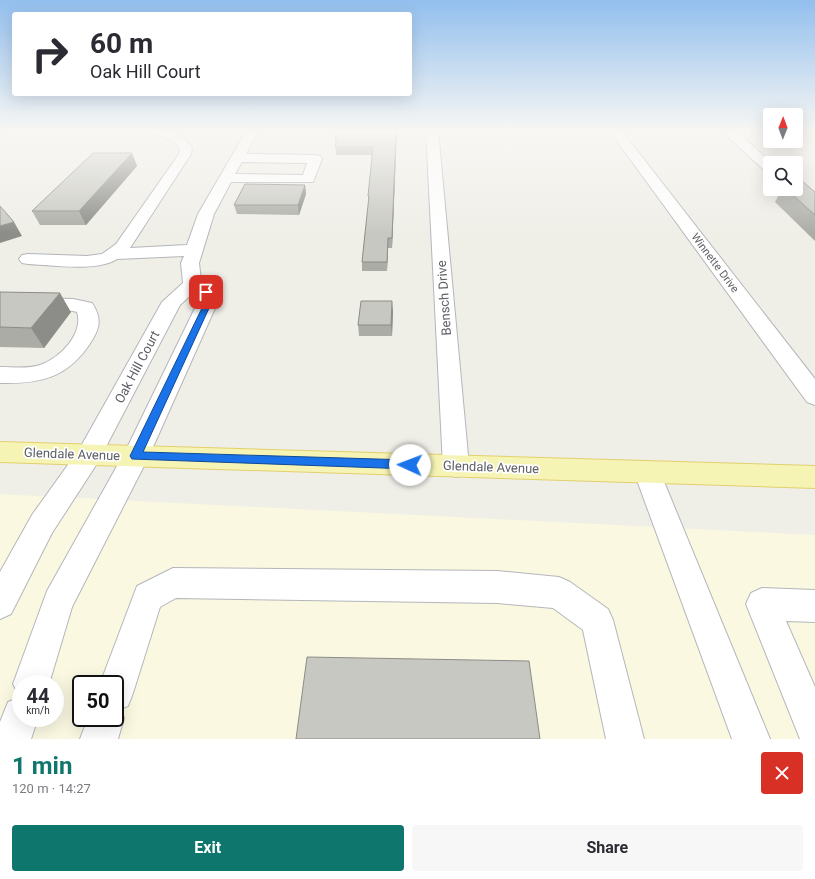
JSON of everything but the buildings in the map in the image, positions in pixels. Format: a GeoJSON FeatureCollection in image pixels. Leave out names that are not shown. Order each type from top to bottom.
{"type":"FeatureCollection","features":[{"type":"Feature","properties":{"kind":"main road","name":"Glendale Avenue"},"geometry":{"type":"LineString","coordinates":[[0,452],[815,477]]}},
{"type":"Feature","properties":{"kind":"street"},"geometry":{"type":"LineString","coordinates":[[28,259],[87,261],[107,258],[114,254],[122,248],[178,164]]}},
{"type":"Feature","properties":{"kind":"street"},"geometry":{"type":"LineString","coordinates":[[34,675],[58,602],[136,456],[206,306],[206,292],[192,284],[190,263],[206,214],[232,164]]}},
{"type":"Feature","properties":{"kind":"street"},"geometry":{"type":"LineString","coordinates":[[225,178],[308,179],[313,164]]}},
{"type":"Feature","properties":{"kind":"street","name":"Bensch Drive"},"geometry":{"type":"LineString","coordinates":[[434,164],[456,466]]}},
{"type":"Feature","properties":{"kind":"street","name":"Winnette Drive"},"geometry":{"type":"LineString","coordinates":[[641,164],[815,396]]}},
{"type":"Feature","properties":{"kind":"street"},"geometry":{"type":"LineString","coordinates":[[114,254],[194,250]]}},
{"type":"Feature","properties":{"kind":"street","name":"Oak Hill Court"},"geometry":{"type":"LineString","coordinates":[[0,603],[42,524],[89,455],[172,302],[192,284]]}},
{"type":"Feature","properties":{"kind":"street"},"geometry":{"type":"LineString","coordinates":[[0,303],[73,305],[85,307],[91,321],[89,328],[72,354],[57,367],[29,376],[0,375]]}},
{"type":"Feature","properties":{"kind":"street"},"geometry":{"type":"LineString","coordinates":[[647,472],[751,739]]}},
{"type":"Feature","properties":{"kind":"street"},"geometry":{"type":"LineString","coordinates":[[121,675],[148,596],[173,583],[497,588],[559,593],[597,620],[625,739]]}},
{"type":"Feature","properties":{"kind":"street"},"geometry":{"type":"LineString","coordinates":[[815,606],[762,604],[815,730]]}},
{"type":"Feature","properties":{"kind":"street"},"geometry":{"type":"LineString","coordinates":[[12,739],[16,727]]}},
{"type":"Feature","properties":{"kind":"street"},"geometry":{"type":"LineString","coordinates":[[99,739],[103,727]]}},
{"type":"Feature","properties":{"kind":"shaded area"},"geometry":{"type":"Polygon","coordinates":[[[0,494],[815,535],[815,739],[0,739],[0,494]]]}},
{"type":"Feature","properties":{"kind":"route"},"geometry":{"type":"LineString","coordinates":[[206,292],[206,306],[136,456],[410,465]]}}]}
